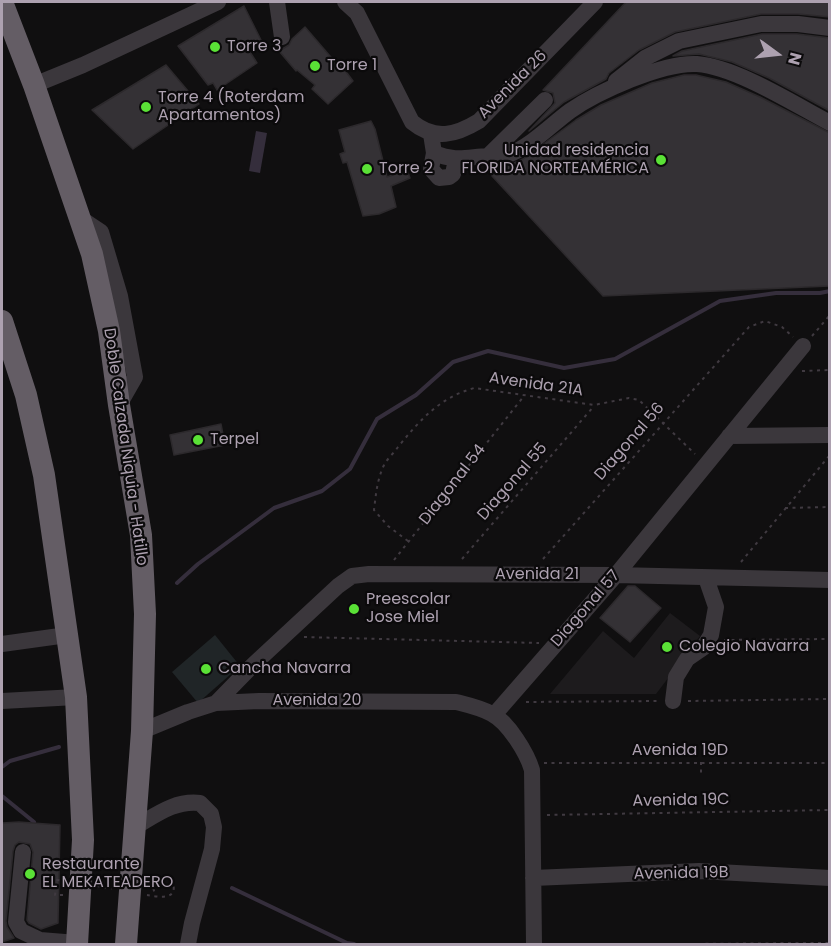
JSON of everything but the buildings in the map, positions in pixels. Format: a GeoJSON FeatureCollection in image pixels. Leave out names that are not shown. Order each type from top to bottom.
{"type":"FeatureCollection","features":[{"type":"Feature","properties":{"kind":"highway","name":"Doble Calzada Niquia - Hatillo"},"geometry":{"type":"LineString","coordinates":[[2,2],[45,115],[92,254],[109,331],[143,558],[145,614],[142,731],[126,945]]}},
{"type":"Feature","properties":{"kind":"highway"},"geometry":{"type":"LineString","coordinates":[[2,321],[26,395],[44,476],[76,697],[83,840],[77,944]]}},
{"type":"Feature","properties":{"kind":"street"},"geometry":{"type":"LineString","coordinates":[[34,85],[83,65],[218,2]]}},
{"type":"Feature","properties":{"kind":"street"},"geometry":{"type":"LineString","coordinates":[[277,2],[282,37]]}},
{"type":"Feature","properties":{"kind":"street"},"geometry":{"type":"LineString","coordinates":[[345,2],[357,13],[412,122],[431,134],[434,153],[431,170],[439,178],[453,174],[456,159],[499,157],[510,154],[533,140],[572,110],[606,90],[645,58],[679,41],[761,24],[798,24],[830,28]]}},
{"type":"Feature","properties":{"kind":"street","name":"Avenida 26"},"geometry":{"type":"LineString","coordinates":[[431,134],[463,131],[479,121],[595,2]]}},
{"type":"Feature","properties":{"kind":"street"},"geometry":{"type":"LineString","coordinates":[[606,90],[684,64],[712,66],[739,77],[830,123]]}},
{"type":"Feature","properties":{"kind":"street"},"geometry":{"type":"LineString","coordinates":[[488,156],[545,100]]}},
{"type":"Feature","properties":{"kind":"street","name":"Diagonal 57"},"geometry":{"type":"LineString","coordinates":[[494,715],[616,575],[804,346]]}},
{"type":"Feature","properties":{"kind":"street"},"geometry":{"type":"LineString","coordinates":[[729,436],[830,435]]}},
{"type":"Feature","properties":{"kind":"street","name":"Avenida 21"},"geometry":{"type":"LineString","coordinates":[[284,637],[352,576],[382,574],[616,575],[830,580]]}},
{"type":"Feature","properties":{"kind":"street"},"geometry":{"type":"LineString","coordinates":[[673,701],[676,677],[687,659],[703,648],[711,635],[716,607],[706,578]]}},
{"type":"Feature","properties":{"kind":"street"},"geometry":{"type":"LineString","coordinates":[[2,644],[67,635]]}},
{"type":"Feature","properties":{"kind":"street"},"geometry":{"type":"LineString","coordinates":[[216,703],[284,637]]}},
{"type":"Feature","properties":{"kind":"street"},"geometry":{"type":"LineString","coordinates":[[2,701],[76,697]]}},
{"type":"Feature","properties":{"kind":"street","name":"Avenida 20"},"geometry":{"type":"LineString","coordinates":[[142,731],[216,703],[259,701],[456,702],[494,715]]}},
{"type":"Feature","properties":{"kind":"street"},"geometry":{"type":"LineString","coordinates":[[494,715],[521,745],[532,770],[534,945]]}},
{"type":"Feature","properties":{"kind":"street"},"geometry":{"type":"LineString","coordinates":[[135,827],[172,806],[181,804],[200,803],[211,814],[214,827],[212,849],[188,945]]}},
{"type":"Feature","properties":{"kind":"street"},"geometry":{"type":"LineString","coordinates":[[22,852],[16,922],[21,931],[40,940],[77,944]]}},
{"type":"Feature","properties":{"kind":"street","name":"Avenida 19B"},"geometry":{"type":"LineString","coordinates":[[533,878],[699,871],[830,878]]}},
{"type":"Feature","properties":{"kind":"path"},"geometry":{"type":"LineString","coordinates":[[804,346],[830,315]]}},
{"type":"Feature","properties":{"kind":"path","name":"Diagonal 56"},"geometry":{"type":"LineString","coordinates":[[530,575],[749,327],[765,321],[782,327],[804,346]]}},
{"type":"Feature","properties":{"kind":"path"},"geometry":{"type":"LineString","coordinates":[[783,371],[830,370]]}},
{"type":"Feature","properties":{"kind":"path","name":"Avenida 21A"},"geometry":{"type":"LineString","coordinates":[[408,541],[388,526],[374,510],[376,484],[385,462],[423,420],[447,399],[474,388],[594,405],[629,399],[639,400],[705,465]]}},
{"type":"Feature","properties":{"kind":"path","name":"Diagonal 54"},"geometry":{"type":"LineString","coordinates":[[382,574],[524,396]]}},
{"type":"Feature","properties":{"kind":"path","name":"Diagonal 55"},"geometry":{"type":"LineString","coordinates":[[449,574],[594,405]]}},
{"type":"Feature","properties":{"kind":"path"},"geometry":{"type":"LineString","coordinates":[[727,578],[830,455]]}},
{"type":"Feature","properties":{"kind":"path"},"geometry":{"type":"LineString","coordinates":[[785,508],[830,507]]}},
{"type":"Feature","properties":{"kind":"path"},"geometry":{"type":"LineString","coordinates":[[284,637],[556,643]]}},
{"type":"Feature","properties":{"kind":"path"},"geometry":{"type":"LineString","coordinates":[[708,640],[830,639]]}},
{"type":"Feature","properties":{"kind":"path"},"geometry":{"type":"LineString","coordinates":[[701,762],[701,774]]}},
{"type":"Feature","properties":{"kind":"path","name":"Avenida 19D"},"geometry":{"type":"LineString","coordinates":[[530,763],[830,762]]}},
{"type":"Feature","properties":{"kind":"path","name":"Avenida 19C"},"geometry":{"type":"LineString","coordinates":[[532,815],[830,810]]}},
{"type":"Feature","properties":{"kind":"path"},"geometry":{"type":"LineString","coordinates":[[140,894],[164,898],[173,891],[174,885],[168,876],[157,878],[153,882],[152,888],[155,893]]}},
{"type":"Feature","properties":{"kind":"path"},"geometry":{"type":"LineString","coordinates":[[55,895],[57,880],[69,882]]}},
{"type":"Feature","properties":{"kind":"path"},"geometry":{"type":"LineString","coordinates":[[93,886],[117,890]]}},
{"type":"Feature","properties":{"kind":"path"},"geometry":{"type":"LineString","coordinates":[[683,945],[830,943]]}},
{"type":"Feature","properties":{"kind":"shaded area"},"geometry":{"type":"Polygon","coordinates":[[[256,131],[267,133],[260,173],[249,171],[256,131]]]}},
{"type":"Feature","properties":{"kind":"shaded area","name":"Colegio Navarra"},"geometry":{"type":"Polygon","coordinates":[[[670,613],[700,636],[656,694],[550,694],[603,631],[634,658],[670,613]]]}},
{"type":"Feature","properties":{"kind":"shaded area","name":"Cancha Navarra"},"geometry":{"type":"Polygon","coordinates":[[[215,635],[240,666],[198,703],[172,672],[215,635]]]}},
{"type":"Feature","properties":{"kind":"waterway"},"geometry":{"type":"LineString","coordinates":[[177,583],[198,564],[274,508],[322,491],[350,469],[377,419],[416,395],[453,362],[488,351],[564,368],[615,359],[720,301],[776,293],[830,291]]}},
{"type":"Feature","properties":{"kind":"waterway"},"geometry":{"type":"LineString","coordinates":[[2,767],[10,761],[59,747]]}},
{"type":"Feature","properties":{"kind":"waterway"},"geometry":{"type":"LineString","coordinates":[[2,796],[34,822]]}},
{"type":"Feature","properties":{"kind":"waterway"},"geometry":{"type":"LineString","coordinates":[[232,888],[347,943],[354,944]]}},
{"type":"Feature","properties":{"kind":"place","name":"Torre 3"},"geometry":{"type":"Point","coordinates":[215,47]}},
{"type":"Feature","properties":{"kind":"place","name":"Torre 1"},"geometry":{"type":"Point","coordinates":[315,66]}},
{"type":"Feature","properties":{"kind":"place","name":"Torre 4 (Roterdam Apartamentos)"},"geometry":{"type":"Point","coordinates":[146,107]}},
{"type":"Feature","properties":{"kind":"place","name":"Unidad residencia FLORIDA NORTEAMÉRICA"},"geometry":{"type":"Point","coordinates":[661,160]}},
{"type":"Feature","properties":{"kind":"place","name":"Torre 2"},"geometry":{"type":"Point","coordinates":[367,169]}},
{"type":"Feature","properties":{"kind":"place","name":"Terpel"},"geometry":{"type":"Point","coordinates":[198,440]}},
{"type":"Feature","properties":{"kind":"place","name":"Preescolar Jose Miel"},"geometry":{"type":"Point","coordinates":[354,609]}},
{"type":"Feature","properties":{"kind":"place","name":"Colegio Navarra"},"geometry":{"type":"Point","coordinates":[667,647]}},
{"type":"Feature","properties":{"kind":"place","name":"Cancha Navarra"},"geometry":{"type":"Point","coordinates":[206,669]}},
{"type":"Feature","properties":{"kind":"place","name":"Restaurante EL MEKATEADERO"},"geometry":{"type":"Point","coordinates":[30,874]}}]}
